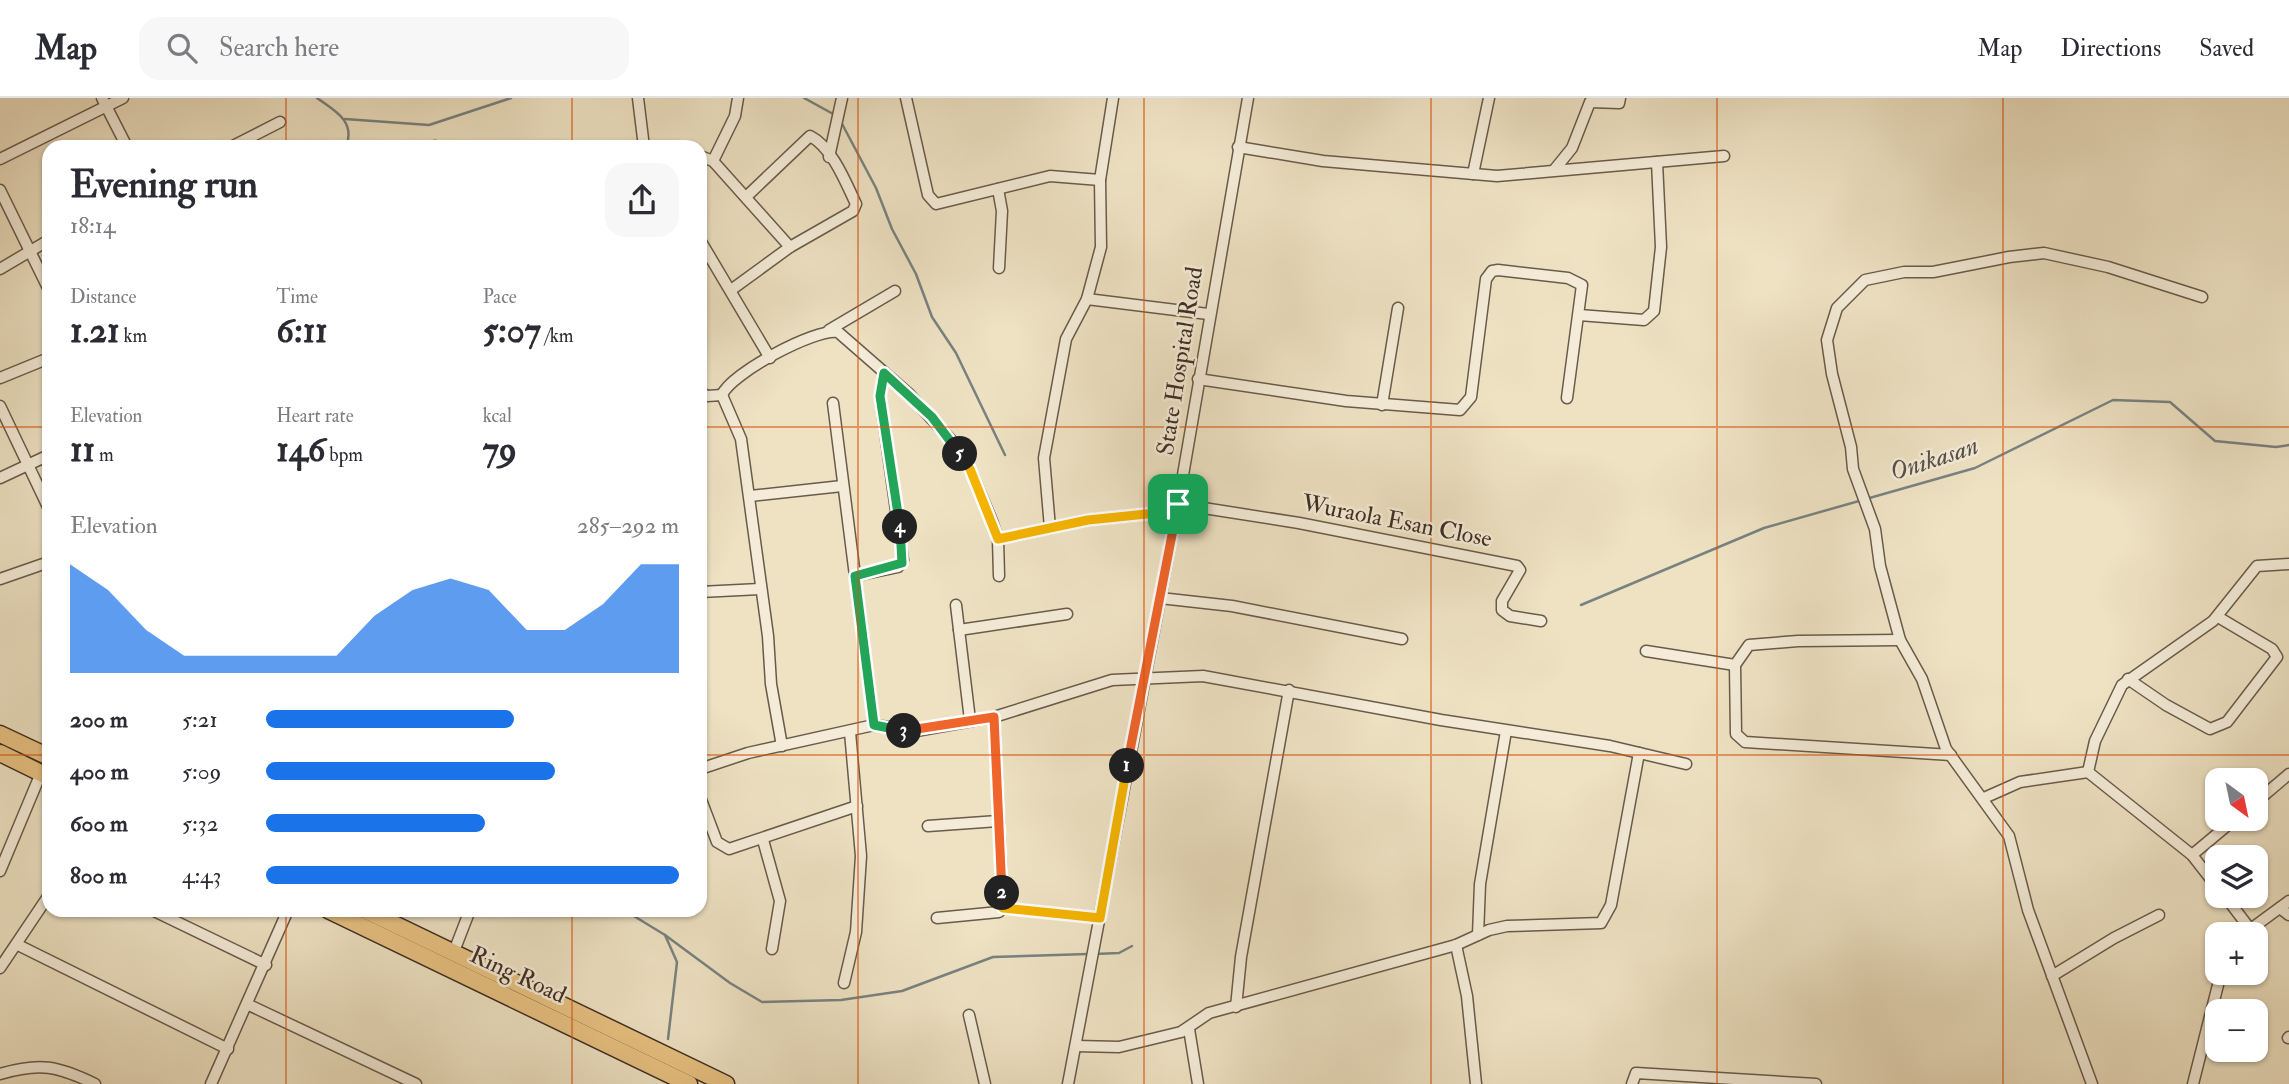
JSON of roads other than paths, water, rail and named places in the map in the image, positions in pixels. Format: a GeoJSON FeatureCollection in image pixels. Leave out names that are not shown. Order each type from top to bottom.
{"type":"FeatureCollection","features":[{"type":"Feature","properties":{"kind":"main road"},"geometry":{"type":"LineString","coordinates":[[0,734],[42,754]]}},
{"type":"Feature","properties":{"kind":"main road"},"geometry":{"type":"LineString","coordinates":[[0,754],[42,774]]}},
{"type":"Feature","properties":{"kind":"main road","name":"Ring Road"},"geometry":{"type":"LineString","coordinates":[[343,917],[690,1084]]}},
{"type":"Feature","properties":{"kind":"main road","name":"Ring Road"},"geometry":{"type":"LineString","coordinates":[[379,917],[726,1084]]}},
{"type":"Feature","properties":{"kind":"street"},"geometry":{"type":"LineString","coordinates":[[0,159],[104,102],[123,98]]}},
{"type":"Feature","properties":{"kind":"street"},"geometry":{"type":"LineString","coordinates":[[638,98],[643,140]]}},
{"type":"Feature","properties":{"kind":"street"},"geometry":{"type":"LineString","coordinates":[[713,161],[735,116],[738,98]]}},
{"type":"Feature","properties":{"kind":"street"},"geometry":{"type":"LineString","coordinates":[[829,157],[842,98]]}},
{"type":"Feature","properties":{"kind":"street"},"geometry":{"type":"LineString","coordinates":[[906,98],[931,202],[948,204],[1050,176],[1100,180]]}},
{"type":"Feature","properties":{"kind":"street"},"geometry":{"type":"LineString","coordinates":[[1050,528],[1044,458],[1066,339],[1087,299],[1101,247],[1100,180],[1113,98]]}},
{"type":"Feature","properties":{"kind":"street","name":"State Hospital Road"},"geometry":{"type":"LineString","coordinates":[[1068,1084],[1143,677],[1178,504],[1208,314],[1248,98]]}},
{"type":"Feature","properties":{"kind":"street"},"geometry":{"type":"LineString","coordinates":[[1473,174],[1489,98]]}},
{"type":"Feature","properties":{"kind":"street"},"geometry":{"type":"LineString","coordinates":[[1555,169],[1572,148],[1590,102],[1619,103],[1620,98]]}},
{"type":"Feature","properties":{"kind":"street"},"geometry":{"type":"LineString","coordinates":[[104,102],[123,140]]}},
{"type":"Feature","properties":{"kind":"street"},"geometry":{"type":"LineString","coordinates":[[245,140],[281,122]]}},
{"type":"Feature","properties":{"kind":"street"},"geometry":{"type":"LineString","coordinates":[[731,290],[790,247],[856,208],[846,181],[815,138],[805,138],[747,196]]}},
{"type":"Feature","properties":{"kind":"street"},"geometry":{"type":"LineString","coordinates":[[1238,147],[1323,161],[1497,176],[1724,156]]}},
{"type":"Feature","properties":{"kind":"street"},"geometry":{"type":"LineString","coordinates":[[707,159],[713,161],[747,196],[790,247]]}},
{"type":"Feature","properties":{"kind":"street"},"geometry":{"type":"LineString","coordinates":[[1579,315],[1644,320],[1654,311],[1661,247],[1657,162]]}},
{"type":"Feature","properties":{"kind":"street"},"geometry":{"type":"LineString","coordinates":[[998,189],[1002,211],[999,268]]}},
{"type":"Feature","properties":{"kind":"street"},"geometry":{"type":"LineString","coordinates":[[0,190],[42,276]]}},
{"type":"Feature","properties":{"kind":"street"},"geometry":{"type":"LineString","coordinates":[[0,269],[42,244]]}},
{"type":"Feature","properties":{"kind":"street"},"geometry":{"type":"LineString","coordinates":[[707,251],[770,358]]}},
{"type":"Feature","properties":{"kind":"street"},"geometry":{"type":"LineString","coordinates":[[2092,1084],[2028,910],[2009,836],[1946,749],[1922,679],[1900,640],[1880,566],[1875,530],[1853,469],[1849,438],[1827,340],[1837,308],[1854,288],[1865,280],[1904,272],[1933,272],[1977,262],[2045,253],[2108,267],[2202,297]]}},
{"type":"Feature","properties":{"kind":"street"},"geometry":{"type":"LineString","coordinates":[[1198,379],[1382,405],[1449,412],[1465,407],[1471,397],[1486,279],[1492,271],[1578,281],[1582,290],[1567,398]]}},
{"type":"Feature","properties":{"kind":"street"},"geometry":{"type":"LineString","coordinates":[[722,396],[730,383],[770,358],[814,334],[828,330],[895,291]]}},
{"type":"Feature","properties":{"kind":"street"},"geometry":{"type":"LineString","coordinates":[[1087,299],[1208,314]]}},
{"type":"Feature","properties":{"kind":"street"},"geometry":{"type":"LineString","coordinates":[[1382,405],[1398,308]]}},
{"type":"Feature","properties":{"kind":"street"},"geometry":{"type":"LineString","coordinates":[[828,330],[848,339],[932,417],[951,440],[970,469],[998,539],[999,576]]}},
{"type":"Feature","properties":{"kind":"street"},"geometry":{"type":"LineString","coordinates":[[0,378],[42,361]]}},
{"type":"Feature","properties":{"kind":"street"},"geometry":{"type":"LineString","coordinates":[[855,576],[898,567],[903,560],[880,396],[884,373]]}},
{"type":"Feature","properties":{"kind":"street"},"geometry":{"type":"LineString","coordinates":[[707,396],[722,396]]}},
{"type":"Feature","properties":{"kind":"street"},"geometry":{"type":"LineString","coordinates":[[722,396],[739,431],[750,496],[782,746]]}},
{"type":"Feature","properties":{"kind":"street"},"geometry":{"type":"LineString","coordinates":[[833,403],[874,725]]}},
{"type":"Feature","properties":{"kind":"street"},"geometry":{"type":"LineString","coordinates":[[0,406],[42,496]]}},
{"type":"Feature","properties":{"kind":"street"},"geometry":{"type":"LineString","coordinates":[[0,478],[42,458]]}},
{"type":"Feature","properties":{"kind":"street"},"geometry":{"type":"LineString","coordinates":[[750,496],[842,486]]}},
{"type":"Feature","properties":{"kind":"street"},"geometry":{"type":"LineString","coordinates":[[998,539],[1088,520],[1166,512],[1178,504]]}},
{"type":"Feature","properties":{"kind":"street","name":"Wuraola Esan Close"},"geometry":{"type":"LineString","coordinates":[[1178,504],[1299,523],[1517,566],[1520,570],[1502,601],[1503,610],[1510,616],[1541,621]]}},
{"type":"Feature","properties":{"kind":"street"},"geometry":{"type":"LineString","coordinates":[[0,579],[42,564]]}},
{"type":"Feature","properties":{"kind":"street"},"geometry":{"type":"LineString","coordinates":[[2088,772],[2099,731],[2114,697],[2128,679],[2217,617],[2258,566],[2289,564]]}},
{"type":"Feature","properties":{"kind":"street"},"geometry":{"type":"LineString","coordinates":[[707,592],[760,589]]}},
{"type":"Feature","properties":{"kind":"street"},"geometry":{"type":"LineString","coordinates":[[1160,598],[1232,606],[1402,639]]}},
{"type":"Feature","properties":{"kind":"street"},"geometry":{"type":"LineString","coordinates":[[957,606],[970,720]]}},
{"type":"Feature","properties":{"kind":"street"},"geometry":{"type":"LineString","coordinates":[[959,629],[1067,614]]}},
{"type":"Feature","properties":{"kind":"street"},"geometry":{"type":"LineString","coordinates":[[2128,679],[2166,705],[2210,729],[2227,722],[2277,657],[2272,649],[2217,617]]}},
{"type":"Feature","properties":{"kind":"street"},"geometry":{"type":"LineString","coordinates":[[1900,640],[1758,643],[1741,653],[1735,665],[1736,734],[1745,742],[1951,755]]}},
{"type":"Feature","properties":{"kind":"street"},"geometry":{"type":"LineString","coordinates":[[1646,651],[1735,665]]}},
{"type":"Feature","properties":{"kind":"street"},"geometry":{"type":"LineString","coordinates":[[707,767],[874,725],[916,731],[994,717],[1111,680],[1143,677],[1212,677],[1639,753],[1686,764]]}},
{"type":"Feature","properties":{"kind":"street"},"geometry":{"type":"LineString","coordinates":[[1236,1007],[1241,957],[1289,690]]}},
{"type":"Feature","properties":{"kind":"street"},"geometry":{"type":"LineString","coordinates":[[994,717],[1003,908]]}},
{"type":"Feature","properties":{"kind":"street"},"geometry":{"type":"LineString","coordinates":[[1479,935],[1480,884],[1506,731]]}},
{"type":"Feature","properties":{"kind":"street"},"geometry":{"type":"LineString","coordinates":[[844,983],[858,915],[862,840],[850,732]]}},
{"type":"Feature","properties":{"kind":"street"},"geometry":{"type":"LineString","coordinates":[[1076,1046],[1102,1049],[1119,1047],[1189,1029],[1209,1013],[1456,945],[1507,926],[1601,923],[1611,905],[1639,753]]}},
{"type":"Feature","properties":{"kind":"street"},"geometry":{"type":"LineString","coordinates":[[1984,798],[2020,782],[2088,772],[2192,855],[2205,872]]}},
{"type":"Feature","properties":{"kind":"street"},"geometry":{"type":"LineString","coordinates":[[2268,792],[2289,774]]}},
{"type":"Feature","properties":{"kind":"street"},"geometry":{"type":"LineString","coordinates":[[0,871],[42,781]]}},
{"type":"Feature","properties":{"kind":"street"},"geometry":{"type":"LineString","coordinates":[[707,816],[717,842],[724,848],[738,849],[857,806]]}},
{"type":"Feature","properties":{"kind":"street"},"geometry":{"type":"LineString","coordinates":[[928,826],[998,821]]}},
{"type":"Feature","properties":{"kind":"street"},"geometry":{"type":"LineString","coordinates":[[2192,855],[2221,831]]}},
{"type":"Feature","properties":{"kind":"street"},"geometry":{"type":"LineString","coordinates":[[763,840],[780,901],[772,949]]}},
{"type":"Feature","properties":{"kind":"street"},"geometry":{"type":"LineString","coordinates":[[2261,922],[2289,901]]}},
{"type":"Feature","properties":{"kind":"street"},"geometry":{"type":"LineString","coordinates":[[0,968],[42,906]]}},
{"type":"Feature","properties":{"kind":"street"},"geometry":{"type":"LineString","coordinates":[[937,918],[999,912],[1003,908],[1100,918]]}},
{"type":"Feature","properties":{"kind":"street"},"geometry":{"type":"LineString","coordinates":[[2280,908],[2289,915]]}},
{"type":"Feature","properties":{"kind":"street"},"geometry":{"type":"LineString","coordinates":[[2052,976],[2113,938],[2159,915]]}},
{"type":"Feature","properties":{"kind":"street"},"geometry":{"type":"LineString","coordinates":[[167,917],[266,965]]}},
{"type":"Feature","properties":{"kind":"street"},"geometry":{"type":"LineString","coordinates":[[211,1084],[249,1005],[285,917]]}},
{"type":"Feature","properties":{"kind":"street"},"geometry":{"type":"LineString","coordinates":[[453,954],[467,917]]}},
{"type":"Feature","properties":{"kind":"street"},"geometry":{"type":"LineString","coordinates":[[18,945],[228,1049]]}},
{"type":"Feature","properties":{"kind":"street"},"geometry":{"type":"LineString","coordinates":[[1456,945],[1467,996],[1476,1084]]}},
{"type":"Feature","properties":{"kind":"street"},"geometry":{"type":"LineString","coordinates":[[2193,1084],[2218,985]]}},
{"type":"Feature","properties":{"kind":"street"},"geometry":{"type":"LineString","coordinates":[[249,1005],[416,1084]]}},
{"type":"Feature","properties":{"kind":"street"},"geometry":{"type":"LineString","coordinates":[[969,1015],[985,1084]]}},
{"type":"Feature","properties":{"kind":"street"},"geometry":{"type":"LineString","coordinates":[[1189,1029],[1198,1084]]}},
{"type":"Feature","properties":{"kind":"street"},"geometry":{"type":"LineString","coordinates":[[0,1074],[43,1066],[63,1069],[94,1084]]}},
{"type":"Feature","properties":{"kind":"street"},"geometry":{"type":"LineString","coordinates":[[1633,1083],[1636,1073],[1816,1084]]}},
{"type":"Feature","properties":{"kind":"waterway"},"geometry":{"type":"LineString","coordinates":[[317,98],[337,112],[346,123],[348,140]]}},
{"type":"Feature","properties":{"kind":"waterway"},"geometry":{"type":"LineString","coordinates":[[345,119],[429,125],[511,98]]}},
{"type":"Feature","properties":{"kind":"waterway"},"geometry":{"type":"LineString","coordinates":[[804,98],[835,115]]}},
{"type":"Feature","properties":{"kind":"waterway"},"geometry":{"type":"LineString","coordinates":[[840,120],[876,188],[892,229],[916,274],[932,317],[956,353],[1005,455]]}},
{"type":"Feature","properties":{"kind":"waterway","name":"Onikasan"},"geometry":{"type":"LineString","coordinates":[[1581,605],[1764,528],[1975,468],[2113,400],[2170,402],[2215,441],[2276,447],[2289,445]]}},
{"type":"Feature","properties":{"kind":"waterway"},"geometry":{"type":"LineString","coordinates":[[635,917],[665,935],[677,962],[668,1039]]}},
{"type":"Feature","properties":{"kind":"waterway"},"geometry":{"type":"LineString","coordinates":[[665,935],[730,983],[762,1002],[841,1000],[902,991],[993,957],[1088,954]]}},
{"type":"Feature","properties":{"kind":"waterway"},"geometry":{"type":"LineString","coordinates":[[1095,954],[1119,953],[1132,946]]}}]}
